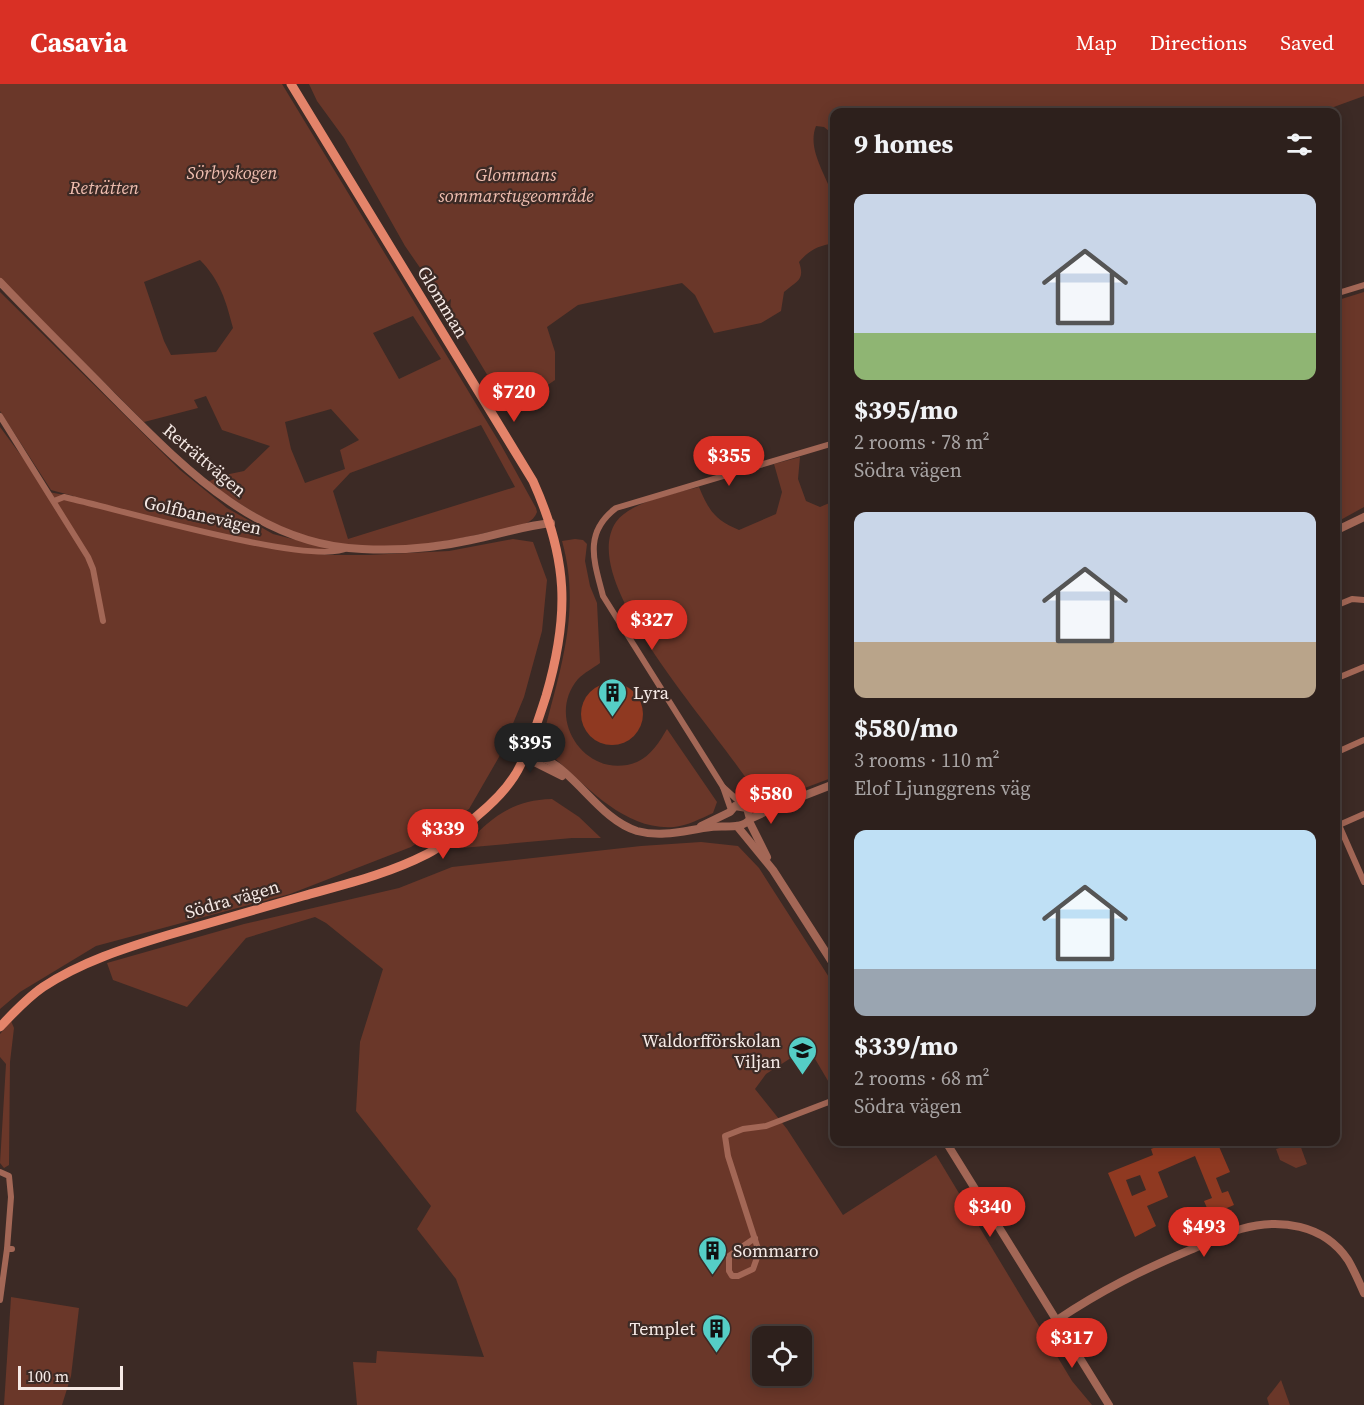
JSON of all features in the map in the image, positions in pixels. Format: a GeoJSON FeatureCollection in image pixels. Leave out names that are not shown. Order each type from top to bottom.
{"type":"FeatureCollection","features":[{"type":"Feature","properties":{"kind":"main road","name":"Glomman"},"geometry":{"type":"LineString","coordinates":[[291,84],[533,481],[551,523],[562,573],[560,640],[543,705],[525,753]]}},
{"type":"Feature","properties":{"kind":"main road","name":"Södra vägen"},"geometry":{"type":"LineString","coordinates":[[0,1027],[43,987],[101,957],[386,873],[429,853],[455,836],[480,814],[517,760],[525,753]]}},
{"type":"Feature","properties":{"kind":"street","name":"Reträttvägen"},"geometry":{"type":"LineString","coordinates":[[0,282],[145,429],[213,491],[235,507],[277,529],[305,539],[347,548],[388,549],[431,546],[551,523]]}},
{"type":"Feature","properties":{"kind":"street"},"geometry":{"type":"LineString","coordinates":[[1340,292],[1364,285]]}},
{"type":"Feature","properties":{"kind":"street"},"geometry":{"type":"LineString","coordinates":[[0,416],[91,563],[103,621]]}},
{"type":"Feature","properties":{"kind":"street"},"geometry":{"type":"LineString","coordinates":[[830,444],[616,508],[598,526],[594,537],[596,568],[603,596],[723,787],[745,807],[773,870],[830,959]]}},
{"type":"Feature","properties":{"kind":"street","name":"Golfbanevägen"},"geometry":{"type":"LineString","coordinates":[[54,501],[64,497],[250,542],[321,552],[341,552],[347,548]]}},
{"type":"Feature","properties":{"kind":"street"},"geometry":{"type":"LineString","coordinates":[[1340,529],[1364,517]]}},
{"type":"Feature","properties":{"kind":"street"},"geometry":{"type":"LineString","coordinates":[[1340,604],[1352,598],[1364,599]]}},
{"type":"Feature","properties":{"kind":"street"},"geometry":{"type":"LineString","coordinates":[[1340,678],[1364,667]]}},
{"type":"Feature","properties":{"kind":"street"},"geometry":{"type":"LineString","coordinates":[[1340,751],[1364,740]]}},
{"type":"Feature","properties":{"kind":"street"},"geometry":{"type":"LineString","coordinates":[[525,753],[536,754],[553,763],[602,810],[619,822],[637,831],[670,835],[696,829],[744,825],[749,820],[780,805],[830,786]]}},
{"type":"Feature","properties":{"kind":"street"},"geometry":{"type":"LineString","coordinates":[[723,787],[730,819],[773,870]]}},
{"type":"Feature","properties":{"kind":"street"},"geometry":{"type":"LineString","coordinates":[[696,829],[735,806],[780,805]]}},
{"type":"Feature","properties":{"kind":"street"},"geometry":{"type":"LineString","coordinates":[[1340,825],[1364,814]]}},
{"type":"Feature","properties":{"kind":"street"},"geometry":{"type":"LineString","coordinates":[[1340,827],[1364,882]]}},
{"type":"Feature","properties":{"kind":"street"},"geometry":{"type":"LineString","coordinates":[[755,1238],[729,1256],[729,1271],[732,1276],[744,1274],[753,1269],[759,1252],[755,1238],[728,1156],[725,1136],[734,1131],[777,1122],[830,1102]]}},
{"type":"Feature","properties":{"kind":"street"},"geometry":{"type":"LineString","coordinates":[[948,1146],[1109,1405]]}},
{"type":"Feature","properties":{"kind":"street"},"geometry":{"type":"LineString","coordinates":[[0,1172],[9,1176],[10,1187],[9,1249],[0,1300]]}},
{"type":"Feature","properties":{"kind":"street"},"geometry":{"type":"LineString","coordinates":[[1057,1320],[1107,1287],[1154,1264],[1239,1230],[1269,1223],[1298,1225],[1326,1239],[1347,1258],[1364,1293]]}},
{"type":"Feature","properties":{"kind":"green space","name":"Sörbyskogen"},"geometry":{"type":"Polygon","coordinates":[[[0,84],[282,84],[501,445],[537,512],[530,521],[517,527],[398,547],[344,546],[325,543],[289,530],[255,513],[208,482],[220,476],[244,471],[270,446],[222,430],[206,396],[194,400],[198,408],[144,422],[0,278],[0,84]],[[200,260],[144,282],[171,355],[216,352],[233,328],[221,291],[213,275],[200,260]],[[413,316],[373,333],[399,379],[441,359],[413,316]],[[331,409],[285,422],[291,449],[305,483],[345,469],[340,450],[359,440],[331,409]],[[481,425],[350,473],[333,491],[348,539],[515,487],[481,425]]]}},
{"type":"Feature","properties":{"kind":"green space","name":"Glommans sommarstugeområde"},"geometry":{"type":"Polygon","coordinates":[[[309,84],[1364,84],[1364,96],[1331,108],[830,108],[830,132],[824,127],[816,126],[814,145],[830,190],[830,244],[814,249],[799,262],[801,276],[784,292],[781,311],[761,323],[714,333],[695,295],[682,283],[578,305],[547,327],[555,352],[555,380],[533,395],[512,416],[459,328],[450,309],[451,299],[445,304],[405,246],[344,138],[317,101],[309,84]]]}},
{"type":"Feature","properties":{"kind":"green space"},"geometry":{"type":"Polygon","coordinates":[[[0,292],[180,470],[227,508],[273,534],[335,550],[289,550],[326,555],[368,555],[449,551],[513,539],[533,542],[547,580],[542,631],[524,697],[499,757],[469,809],[411,847],[290,894],[96,946],[20,992],[0,1009],[0,427],[48,492],[77,497],[51,490],[0,411],[0,292]]]}},
{"type":"Feature","properties":{"kind":"green space"},"geometry":{"type":"Polygon","coordinates":[[[1364,292],[1364,507],[1340,520],[1340,299],[1364,292]]]}},
{"type":"Feature","properties":{"kind":"green space"},"geometry":{"type":"Polygon","coordinates":[[[800,457],[798,479],[806,501],[820,507],[830,503],[830,778],[762,804],[746,778],[662,665],[636,624],[617,585],[609,550],[616,522],[623,515],[654,499],[699,487],[714,514],[739,530],[776,514],[782,492],[774,464],[800,457]]]}},
{"type":"Feature","properties":{"kind":"green space"},"geometry":{"type":"Polygon","coordinates":[[[583,540],[587,544],[585,561],[590,586],[597,603],[600,663],[578,679],[569,695],[566,712],[569,728],[576,743],[587,755],[602,763],[619,766],[637,762],[647,756],[667,729],[717,802],[713,813],[674,827],[655,826],[637,821],[588,789],[545,750],[542,741],[561,666],[569,617],[568,567],[562,541],[583,540]]]}},
{"type":"Feature","properties":{"kind":"green space"},"geometry":{"type":"Polygon","coordinates":[[[552,799],[579,817],[601,838],[572,838],[462,848],[482,828],[512,807],[537,800],[552,799]]]}},
{"type":"Feature","properties":{"kind":"green space"},"geometry":{"type":"Polygon","coordinates":[[[701,842],[738,846],[759,868],[830,979],[830,1084],[808,1047],[766,1074],[755,1089],[787,1129],[843,1215],[936,1155],[1072,1381],[1092,1405],[357,1405],[353,1362],[376,1363],[377,1351],[484,1357],[456,1279],[417,1229],[431,1206],[356,1111],[360,1042],[383,969],[326,923],[315,917],[246,938],[187,1007],[113,980],[107,963],[244,924],[399,888],[452,867],[641,846],[701,842]]]}},
{"type":"Feature","properties":{"kind":"green space"},"geometry":{"type":"Polygon","coordinates":[[[11,1021],[14,1028],[10,1062],[9,1165],[4,1168],[0,1163],[6,1064],[0,1057],[0,1034],[11,1021]]]}},
{"type":"Feature","properties":{"kind":"green space"},"geometry":{"type":"Polygon","coordinates":[[[1300,1146],[1307,1164],[1296,1168],[1280,1160],[1276,1149],[1300,1146]]]}},
{"type":"Feature","properties":{"kind":"green space"},"geometry":{"type":"Polygon","coordinates":[[[11,1297],[79,1308],[71,1376],[62,1405],[4,1405],[11,1297]]]}},
{"type":"Feature","properties":{"kind":"green space"},"geometry":{"type":"Polygon","coordinates":[[[1281,1380],[1290,1405],[1269,1405],[1267,1398],[1281,1380]]]}},
{"type":"Feature","properties":{"kind":"building","name":"Lyra"},"geometry":{"type":"Polygon","coordinates":[[[612,683],[629,688],[634,692],[638,697],[643,714],[638,731],[634,736],[629,740],[612,745],[595,740],[590,736],[586,731],[581,714],[586,697],[590,692],[595,688],[612,683]]]}},
{"type":"Feature","properties":{"kind":"building"},"geometry":{"type":"Polygon","coordinates":[[[1158,1146],[1219,1146],[1230,1172],[1216,1178],[1222,1193],[1228,1191],[1234,1205],[1210,1215],[1204,1201],[1212,1198],[1195,1156],[1158,1172],[1168,1197],[1147,1206],[1156,1226],[1135,1237],[1108,1173],[1153,1155],[1151,1149],[1158,1146]],[[1140,1175],[1126,1180],[1132,1196],[1146,1190],[1140,1175]]]}},
{"type":"Feature","properties":{"kind":"place","name":"Lyra"},"geometry":{"type":"Point","coordinates":[612,718]}},
{"type":"Feature","properties":{"kind":"place","name":"Waldorfförskolan Viljan"},"geometry":{"type":"Point","coordinates":[802,1076]}},
{"type":"Feature","properties":{"kind":"place","name":"Sommarro"},"geometry":{"type":"Point","coordinates":[712,1276]}},
{"type":"Feature","properties":{"kind":"place","name":"Templet"},"geometry":{"type":"Point","coordinates":[716,1354]}},
{"type":"Feature","properties":{"kind":"park label","name":"Reträtten"},"geometry":{"type":"Point","coordinates":[104,187]}}]}
